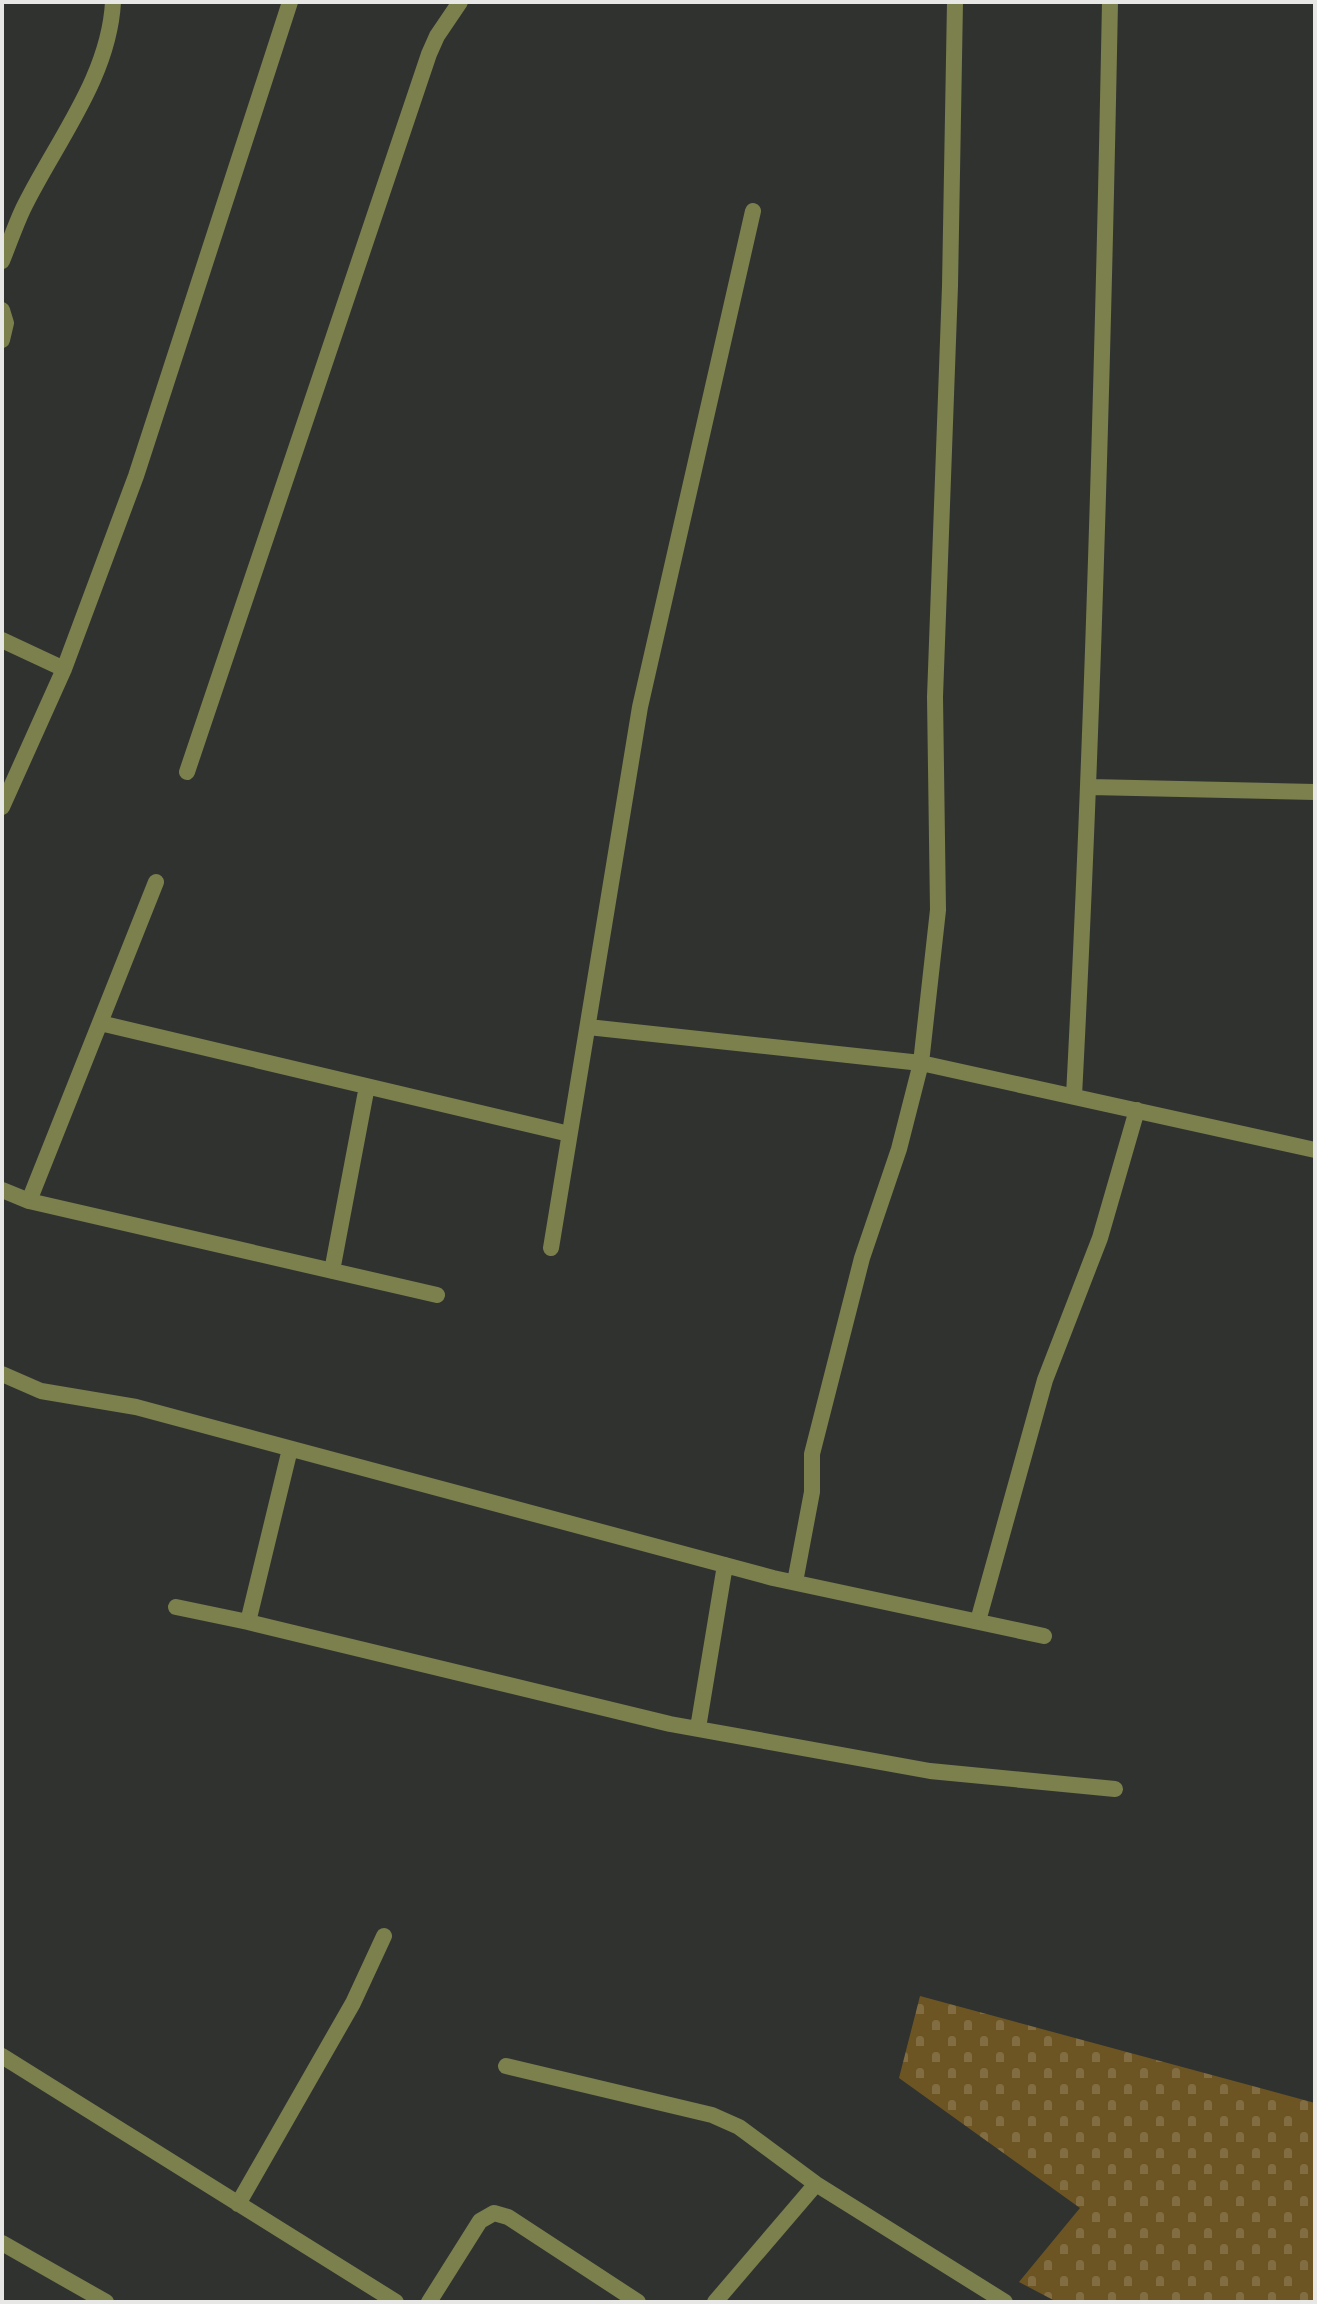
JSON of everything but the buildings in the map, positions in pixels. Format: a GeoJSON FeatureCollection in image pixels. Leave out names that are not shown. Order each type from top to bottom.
{"type":"FeatureCollection","features":[{"type":"Feature","properties":{"kind":"street"},"geometry":{"type":"LineString","coordinates":[[2,261],[22,211],[101,62],[113,2]]}},
{"type":"Feature","properties":{"kind":"street"},"geometry":{"type":"LineString","coordinates":[[2,807],[64,669],[136,476],[290,2]]}},
{"type":"Feature","properties":{"kind":"street"},"geometry":{"type":"LineString","coordinates":[[187,772],[429,54],[460,2]]}},
{"type":"Feature","properties":{"kind":"street"},"geometry":{"type":"LineString","coordinates":[[795,1582],[812,1492],[812,1454],[862,1258],[899,1149],[921,1063],[938,910],[935,697],[950,286],[955,2]]}},
{"type":"Feature","properties":{"kind":"street"},"geometry":{"type":"LineString","coordinates":[[1074,1096],[1090,787],[1105,294],[1110,2]]}},
{"type":"Feature","properties":{"kind":"street"},"geometry":{"type":"LineString","coordinates":[[551,1248],[640,707],[753,211]]}},
{"type":"Feature","properties":{"kind":"street"},"geometry":{"type":"LineString","coordinates":[[2,310],[6,323],[2,340]]}},
{"type":"Feature","properties":{"kind":"street"},"geometry":{"type":"LineString","coordinates":[[2,640],[64,669]]}},
{"type":"Feature","properties":{"kind":"street"},"geometry":{"type":"LineString","coordinates":[[1090,787],[1315,792]]}},
{"type":"Feature","properties":{"kind":"street"},"geometry":{"type":"LineString","coordinates":[[29,1201],[156,882]]}},
{"type":"Feature","properties":{"kind":"street"},"geometry":{"type":"LineString","coordinates":[[100,1023],[561,1132]]}},
{"type":"Feature","properties":{"kind":"street"},"geometry":{"type":"LineString","coordinates":[[588,1027],[921,1063],[1315,1150]]}},
{"type":"Feature","properties":{"kind":"street"},"geometry":{"type":"LineString","coordinates":[[332,1271],[367,1086]]}},
{"type":"Feature","properties":{"kind":"street"},"geometry":{"type":"LineString","coordinates":[[978,1621],[1045,1380],[1100,1238],[1137,1110]]}},
{"type":"Feature","properties":{"kind":"street"},"geometry":{"type":"LineString","coordinates":[[2,1190],[29,1201],[437,1295]]}},
{"type":"Feature","properties":{"kind":"street"},"geometry":{"type":"LineString","coordinates":[[2,1374],[41,1391],[136,1407],[725,1565],[1044,1636]]}},
{"type":"Feature","properties":{"kind":"street"},"geometry":{"type":"LineString","coordinates":[[248,1622],[290,1449]]}},
{"type":"Feature","properties":{"kind":"street"},"geometry":{"type":"LineString","coordinates":[[698,1728],[725,1565]]}},
{"type":"Feature","properties":{"kind":"street"},"geometry":{"type":"LineString","coordinates":[[176,1607],[670,1724],[930,1771],[1115,1789]]}},
{"type":"Feature","properties":{"kind":"street"},"geometry":{"type":"LineString","coordinates":[[238,2204],[353,2003],[384,1936]]}},
{"type":"Feature","properties":{"kind":"street"},"geometry":{"type":"LineString","coordinates":[[2,2056],[396,2302]]}},
{"type":"Feature","properties":{"kind":"street"},"geometry":{"type":"LineString","coordinates":[[506,2066],[712,2115],[739,2127],[816,2184],[1005,2302]]}},
{"type":"Feature","properties":{"kind":"street"},"geometry":{"type":"LineString","coordinates":[[715,2302],[816,2184]]}},
{"type":"Feature","properties":{"kind":"street"},"geometry":{"type":"LineString","coordinates":[[429,2302],[480,2221],[494,2213],[508,2217],[638,2302]]}},
{"type":"Feature","properties":{"kind":"street"},"geometry":{"type":"LineString","coordinates":[[2,2243],[106,2302]]}},
{"type":"Feature","properties":{"kind":"green space"},"geometry":{"type":"Polygon","coordinates":[[[920,1996],[1315,2103],[1315,2302],[1057,2302],[1019,2282],[1080,2208],[899,2078],[920,1996]]]}}]}
